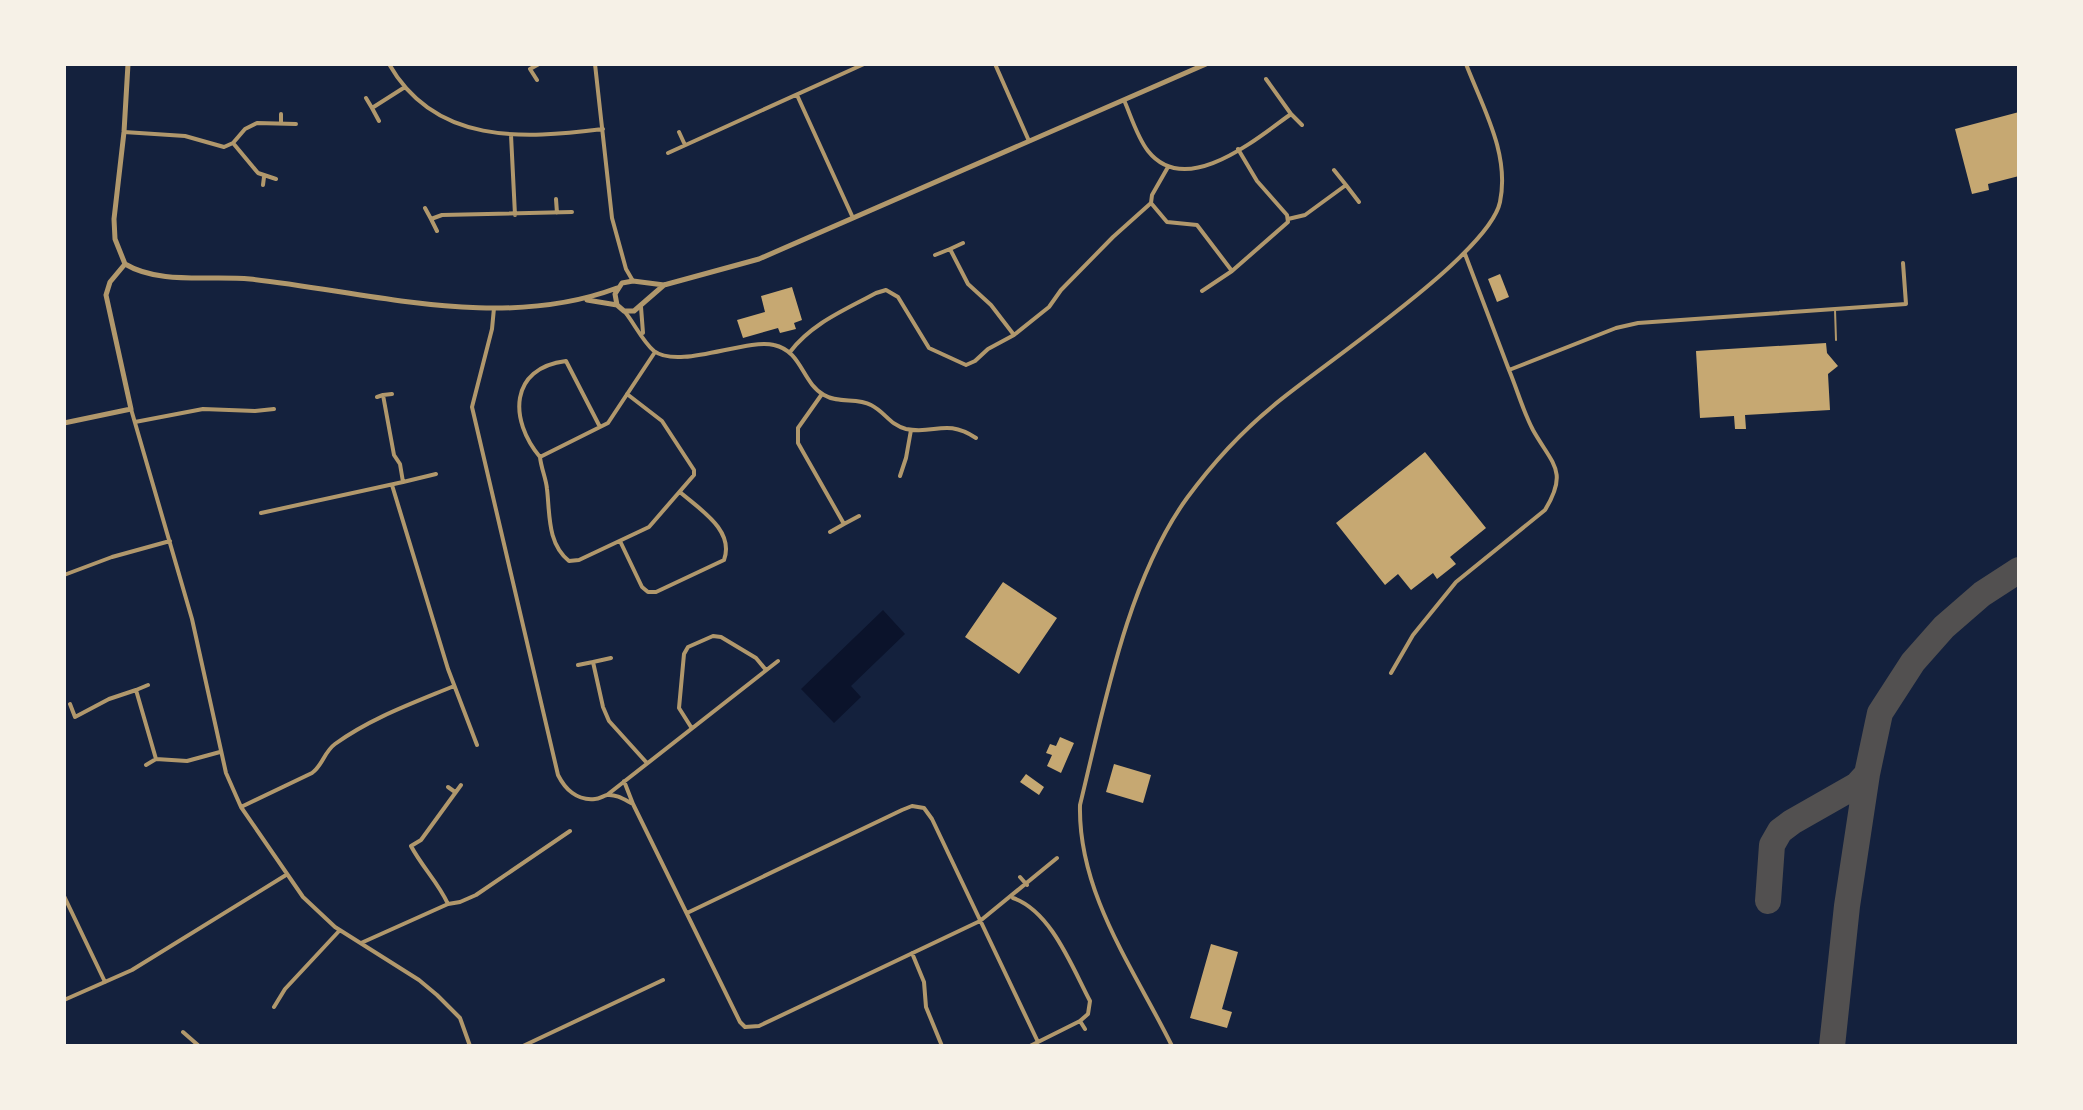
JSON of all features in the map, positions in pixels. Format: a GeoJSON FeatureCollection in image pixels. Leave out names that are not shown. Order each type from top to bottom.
{"type":"FeatureCollection","features":[{"type":"Feature","properties":{"kind":"street"},"geometry":{"type":"LineString","coordinates":[[128,64],[114,219],[115,239],[125,264],[142,273],[245,279],[406,302],[494,308],[584,299],[617,305],[655,352],[670,356],[699,355],[761,343],[773,344],[790,352],[822,394],[872,405],[891,422],[911,430],[948,427],[962,429],[976,438]]}},
{"type":"Feature","properties":{"kind":"street"},"geometry":{"type":"LineString","coordinates":[[389,64],[420,102],[459,125],[511,135],[603,129]]}},
{"type":"Feature","properties":{"kind":"street"},"geometry":{"type":"LineString","coordinates":[[537,80],[529,66],[539,64]]}},
{"type":"Feature","properties":{"kind":"street"},"geometry":{"type":"LineString","coordinates":[[595,64],[607,190],[626,269],[645,291],[643,336]]}},
{"type":"Feature","properties":{"kind":"street"},"geometry":{"type":"LineString","coordinates":[[668,153],[864,64]]}},
{"type":"Feature","properties":{"kind":"street"},"geometry":{"type":"LineString","coordinates":[[995,64],[1029,141]]}},
{"type":"Feature","properties":{"kind":"street"},"geometry":{"type":"LineString","coordinates":[[584,299],[635,281],[664,285],[759,259],[1206,64]]}},
{"type":"Feature","properties":{"kind":"street"},"geometry":{"type":"LineString","coordinates":[[1172,1046],[1106,918],[1086,869],[1079,829],[1083,790],[1133,608],[1165,531],[1211,467],[1239,436],[1280,400],[1404,305],[1465,254],[1489,228],[1500,207],[1502,157],[1466,64]]}},
{"type":"Feature","properties":{"kind":"street"},"geometry":{"type":"LineString","coordinates":[[1266,79],[1302,125]]}},
{"type":"Feature","properties":{"kind":"street"},"geometry":{"type":"LineString","coordinates":[[372,108],[405,87]]}},
{"type":"Feature","properties":{"kind":"street"},"geometry":{"type":"LineString","coordinates":[[797,95],[853,218]]}},
{"type":"Feature","properties":{"kind":"street"},"geometry":{"type":"LineString","coordinates":[[366,98],[379,121]]}},
{"type":"Feature","properties":{"kind":"street"},"geometry":{"type":"LineString","coordinates":[[1124,100],[1144,144],[1168,167],[1199,169],[1262,136],[1291,114]]}},
{"type":"Feature","properties":{"kind":"street"},"geometry":{"type":"LineString","coordinates":[[281,114],[281,123]]}},
{"type":"Feature","properties":{"kind":"street"},"geometry":{"type":"LineString","coordinates":[[124,132],[185,136],[224,147],[233,143],[250,125],[296,124]]}},
{"type":"Feature","properties":{"kind":"street"},"geometry":{"type":"LineString","coordinates":[[679,132],[685,145]]}},
{"type":"Feature","properties":{"kind":"street"},"geometry":{"type":"LineString","coordinates":[[511,135],[515,215]]}},
{"type":"Feature","properties":{"kind":"street"},"geometry":{"type":"LineString","coordinates":[[233,143],[264,177],[276,179]]}},
{"type":"Feature","properties":{"kind":"street"},"geometry":{"type":"LineString","coordinates":[[1238,149],[1253,175],[1288,219]]}},
{"type":"Feature","properties":{"kind":"street"},"geometry":{"type":"LineString","coordinates":[[790,352],[815,326],[886,290],[898,297],[929,348],[958,363],[966,365],[975,361],[1049,307],[1061,290],[1151,203],[1152,195],[1168,167]]}},
{"type":"Feature","properties":{"kind":"street"},"geometry":{"type":"LineString","coordinates":[[1334,170],[1359,202]]}},
{"type":"Feature","properties":{"kind":"street"},"geometry":{"type":"LineString","coordinates":[[263,185],[264,177]]}},
{"type":"Feature","properties":{"kind":"street"},"geometry":{"type":"LineString","coordinates":[[1288,219],[1305,215],[1346,185]]}},
{"type":"Feature","properties":{"kind":"street"},"geometry":{"type":"LineString","coordinates":[[556,199],[557,213]]}},
{"type":"Feature","properties":{"kind":"street"},"geometry":{"type":"LineString","coordinates":[[1151,203],[1167,222],[1197,225],[1232,271]]}},
{"type":"Feature","properties":{"kind":"street"},"geometry":{"type":"LineString","coordinates":[[425,208],[437,231]]}},
{"type":"Feature","properties":{"kind":"street"},"geometry":{"type":"LineString","coordinates":[[431,219],[452,214],[572,212]]}},
{"type":"Feature","properties":{"kind":"street"},"geometry":{"type":"LineString","coordinates":[[1202,291],[1232,271],[1285,226],[1288,219]]}},
{"type":"Feature","properties":{"kind":"street"},"geometry":{"type":"LineString","coordinates":[[935,255],[963,243]]}},
{"type":"Feature","properties":{"kind":"street"},"geometry":{"type":"LineString","coordinates":[[950,249],[968,284],[991,305],[1014,335]]}},
{"type":"Feature","properties":{"kind":"street"},"geometry":{"type":"LineString","coordinates":[[1391,673],[1413,635],[1456,582],[1545,510],[1556,487],[1556,466],[1533,429],[1465,254]]}},
{"type":"Feature","properties":{"kind":"street"},"geometry":{"type":"LineString","coordinates":[[1509,370],[1616,328],[1638,323],[1906,304],[1903,263]]}},
{"type":"Feature","properties":{"kind":"street"},"geometry":{"type":"LineString","coordinates":[[125,264],[110,282],[106,295],[131,409],[192,619],[226,773],[241,807],[286,875],[318,913],[419,980],[450,1006],[460,1018],[470,1046]]}},
{"type":"Feature","properties":{"kind":"street"},"geometry":{"type":"LineString","coordinates":[[617,305],[615,294],[626,269]]}},
{"type":"Feature","properties":{"kind":"street"},"geometry":{"type":"LineString","coordinates":[[624,311],[634,311],[664,285]]}},
{"type":"Feature","properties":{"kind":"street"},"geometry":{"type":"LineString","coordinates":[[494,308],[492,329],[472,407],[558,775],[564,786],[581,798],[590,800],[607,795],[778,661]]}},
{"type":"Feature","properties":{"kind":"street"},"geometry":{"type":"LineString","coordinates":[[540,457],[600,427],[614,416],[655,352]]}},
{"type":"Feature","properties":{"kind":"street"},"geometry":{"type":"LineString","coordinates":[[600,427],[566,361],[530,376],[522,388],[518,408],[540,457],[547,488],[549,526],[567,560],[579,560],[656,522],[694,475],[694,470],[662,421],[627,394]]}},
{"type":"Feature","properties":{"kind":"street"},"geometry":{"type":"LineString","coordinates":[[392,394],[380,396],[403,482]]}},
{"type":"Feature","properties":{"kind":"street"},"geometry":{"type":"LineString","coordinates":[[822,394],[798,428],[797,436],[844,524]]}},
{"type":"Feature","properties":{"kind":"street"},"geometry":{"type":"LineString","coordinates":[[64,423],[131,409]]}},
{"type":"Feature","properties":{"kind":"street"},"geometry":{"type":"LineString","coordinates":[[135,422],[203,409],[274,409]]}},
{"type":"Feature","properties":{"kind":"street"},"geometry":{"type":"LineString","coordinates":[[900,476],[911,430]]}},
{"type":"Feature","properties":{"kind":"street"},"geometry":{"type":"LineString","coordinates":[[906,458],[914,460]]}},
{"type":"Feature","properties":{"kind":"street"},"geometry":{"type":"LineString","coordinates":[[261,513],[436,474]]}},
{"type":"Feature","properties":{"kind":"street"},"geometry":{"type":"LineString","coordinates":[[392,485],[454,686],[477,745]]}},
{"type":"Feature","properties":{"kind":"street"},"geometry":{"type":"LineString","coordinates":[[620,540],[642,587],[648,592],[656,592],[724,560],[727,548],[718,526],[680,492]]}},
{"type":"Feature","properties":{"kind":"street"},"geometry":{"type":"LineString","coordinates":[[830,532],[859,516]]}},
{"type":"Feature","properties":{"kind":"street"},"geometry":{"type":"LineString","coordinates":[[64,575],[112,557],[170,541]]}},
{"type":"Feature","properties":{"kind":"street"},"geometry":{"type":"LineString","coordinates":[[691,727],[679,708],[684,654],[688,647],[713,636],[721,637],[756,658],[766,670]]}},
{"type":"Feature","properties":{"kind":"street"},"geometry":{"type":"LineString","coordinates":[[578,665],[611,658]]}},
{"type":"Feature","properties":{"kind":"street"},"geometry":{"type":"LineString","coordinates":[[593,662],[609,721],[647,763]]}},
{"type":"Feature","properties":{"kind":"street"},"geometry":{"type":"LineString","coordinates":[[70,704],[75,717],[109,699],[148,685]]}},
{"type":"Feature","properties":{"kind":"street"},"geometry":{"type":"LineString","coordinates":[[241,807],[312,773],[330,747],[359,727],[454,686]]}},
{"type":"Feature","properties":{"kind":"street"},"geometry":{"type":"LineString","coordinates":[[136,690],[156,759]]}},
{"type":"Feature","properties":{"kind":"street"},"geometry":{"type":"LineString","coordinates":[[146,765],[156,759],[187,761],[220,752]]}},
{"type":"Feature","properties":{"kind":"street"},"geometry":{"type":"LineString","coordinates":[[624,781],[740,1022],[752,1028],[980,921],[1057,858]]}},
{"type":"Feature","properties":{"kind":"street"},"geometry":{"type":"LineString","coordinates":[[448,904],[436,880],[411,846],[421,840],[461,785]]}},
{"type":"Feature","properties":{"kind":"street"},"geometry":{"type":"LineString","coordinates":[[448,787],[455,792]]}},
{"type":"Feature","properties":{"kind":"street"},"geometry":{"type":"LineString","coordinates":[[607,795],[633,804]]}},
{"type":"Feature","properties":{"kind":"street"},"geometry":{"type":"LineString","coordinates":[[687,913],[912,806],[924,808],[1038,1042]]}},
{"type":"Feature","properties":{"kind":"street"},"geometry":{"type":"LineString","coordinates":[[361,943],[448,904],[476,895],[570,831]]}},
{"type":"Feature","properties":{"kind":"street"},"geometry":{"type":"LineString","coordinates":[[64,1000],[132,970],[286,875]]}},
{"type":"Feature","properties":{"kind":"street"},"geometry":{"type":"LineString","coordinates":[[1020,877],[1027,885]]}},
{"type":"Feature","properties":{"kind":"street"},"geometry":{"type":"LineString","coordinates":[[64,896],[105,982]]}},
{"type":"Feature","properties":{"kind":"street"},"geometry":{"type":"LineString","coordinates":[[1012,897],[1044,918],[1090,1001],[1088,1014],[1080,1021],[1030,1046]]}},
{"type":"Feature","properties":{"kind":"street"},"geometry":{"type":"LineString","coordinates":[[274,1007],[285,989],[340,930]]}},
{"type":"Feature","properties":{"kind":"street"},"geometry":{"type":"LineString","coordinates":[[912,953],[924,982],[926,1007],[942,1046]]}},
{"type":"Feature","properties":{"kind":"street"},"geometry":{"type":"LineString","coordinates":[[523,1046],[663,980]]}},
{"type":"Feature","properties":{"kind":"street"},"geometry":{"type":"LineString","coordinates":[[1080,1021],[1085,1029]]}},
{"type":"Feature","properties":{"kind":"street"},"geometry":{"type":"LineString","coordinates":[[183,1032],[199,1046]]}},
{"type":"Feature","properties":{"kind":"lane"},"geometry":{"type":"LineString","coordinates":[[1835,309],[1836,340]]}},
{"type":"Feature","properties":{"kind":"water"},"geometry":{"type":"Polygon","coordinates":[[[883,610],[905,634],[851,686],[861,697],[834,723],[801,689],[883,610]]]}},
{"type":"Feature","properties":{"kind":"building"},"geometry":{"type":"Polygon","coordinates":[[[2019,112],[2019,176],[1988,184],[1989,190],[1972,194],[1955,129],[2019,112]]]}},
{"type":"Feature","properties":{"kind":"building"},"geometry":{"type":"Polygon","coordinates":[[[1500,274],[1509,297],[1497,302],[1488,279],[1500,274]]]}},
{"type":"Feature","properties":{"kind":"building"},"geometry":{"type":"Polygon","coordinates":[[[792,287],[802,320],[794,323],[796,329],[780,333],[778,328],[743,338],[737,320],[765,312],[761,296],[792,287]]]}},
{"type":"Feature","properties":{"kind":"building"},"geometry":{"type":"Polygon","coordinates":[[[1826,343],[1827,353],[1838,366],[1828,374],[1830,410],[1745,415],[1746,429],[1735,429],[1734,416],[1700,418],[1696,351],[1826,343]]]}},
{"type":"Feature","properties":{"kind":"building"},"geometry":{"type":"Polygon","coordinates":[[[1425,452],[1486,528],[1450,557],[1456,564],[1437,579],[1433,573],[1411,590],[1398,574],[1385,585],[1336,523],[1425,452]]]}},
{"type":"Feature","properties":{"kind":"building"},"geometry":{"type":"Polygon","coordinates":[[[1003,582],[1057,618],[1019,674],[965,637],[1003,582]]]}},
{"type":"Feature","properties":{"kind":"building"},"geometry":{"type":"Polygon","coordinates":[[[1060,737],[1074,743],[1061,773],[1047,766],[1052,755],[1046,753],[1050,744],[1056,746],[1060,737]]]}},
{"type":"Feature","properties":{"kind":"building"},"geometry":{"type":"Polygon","coordinates":[[[1114,764],[1151,775],[1143,803],[1106,792],[1114,764]]]}},
{"type":"Feature","properties":{"kind":"building"},"geometry":{"type":"Polygon","coordinates":[[[1026,774],[1044,787],[1039,795],[1020,782],[1026,774]]]}},
{"type":"Feature","properties":{"kind":"building"},"geometry":{"type":"Polygon","coordinates":[[[1211,944],[1238,952],[1222,1009],[1232,1012],[1227,1028],[1190,1018],[1211,944]]]}},
{"type":"Feature","properties":{"kind":"taxiway"},"geometry":{"type":"LineString","coordinates":[[1832,1046],[1847,906],[1867,774],[1880,713],[1913,662],[1944,627],[1982,594],[2019,570]]}},
{"type":"Feature","properties":{"kind":"taxiway"},"geometry":{"type":"LineString","coordinates":[[1768,901],[1772,845],[1780,831],[1857,785],[1867,774]]}}]}
